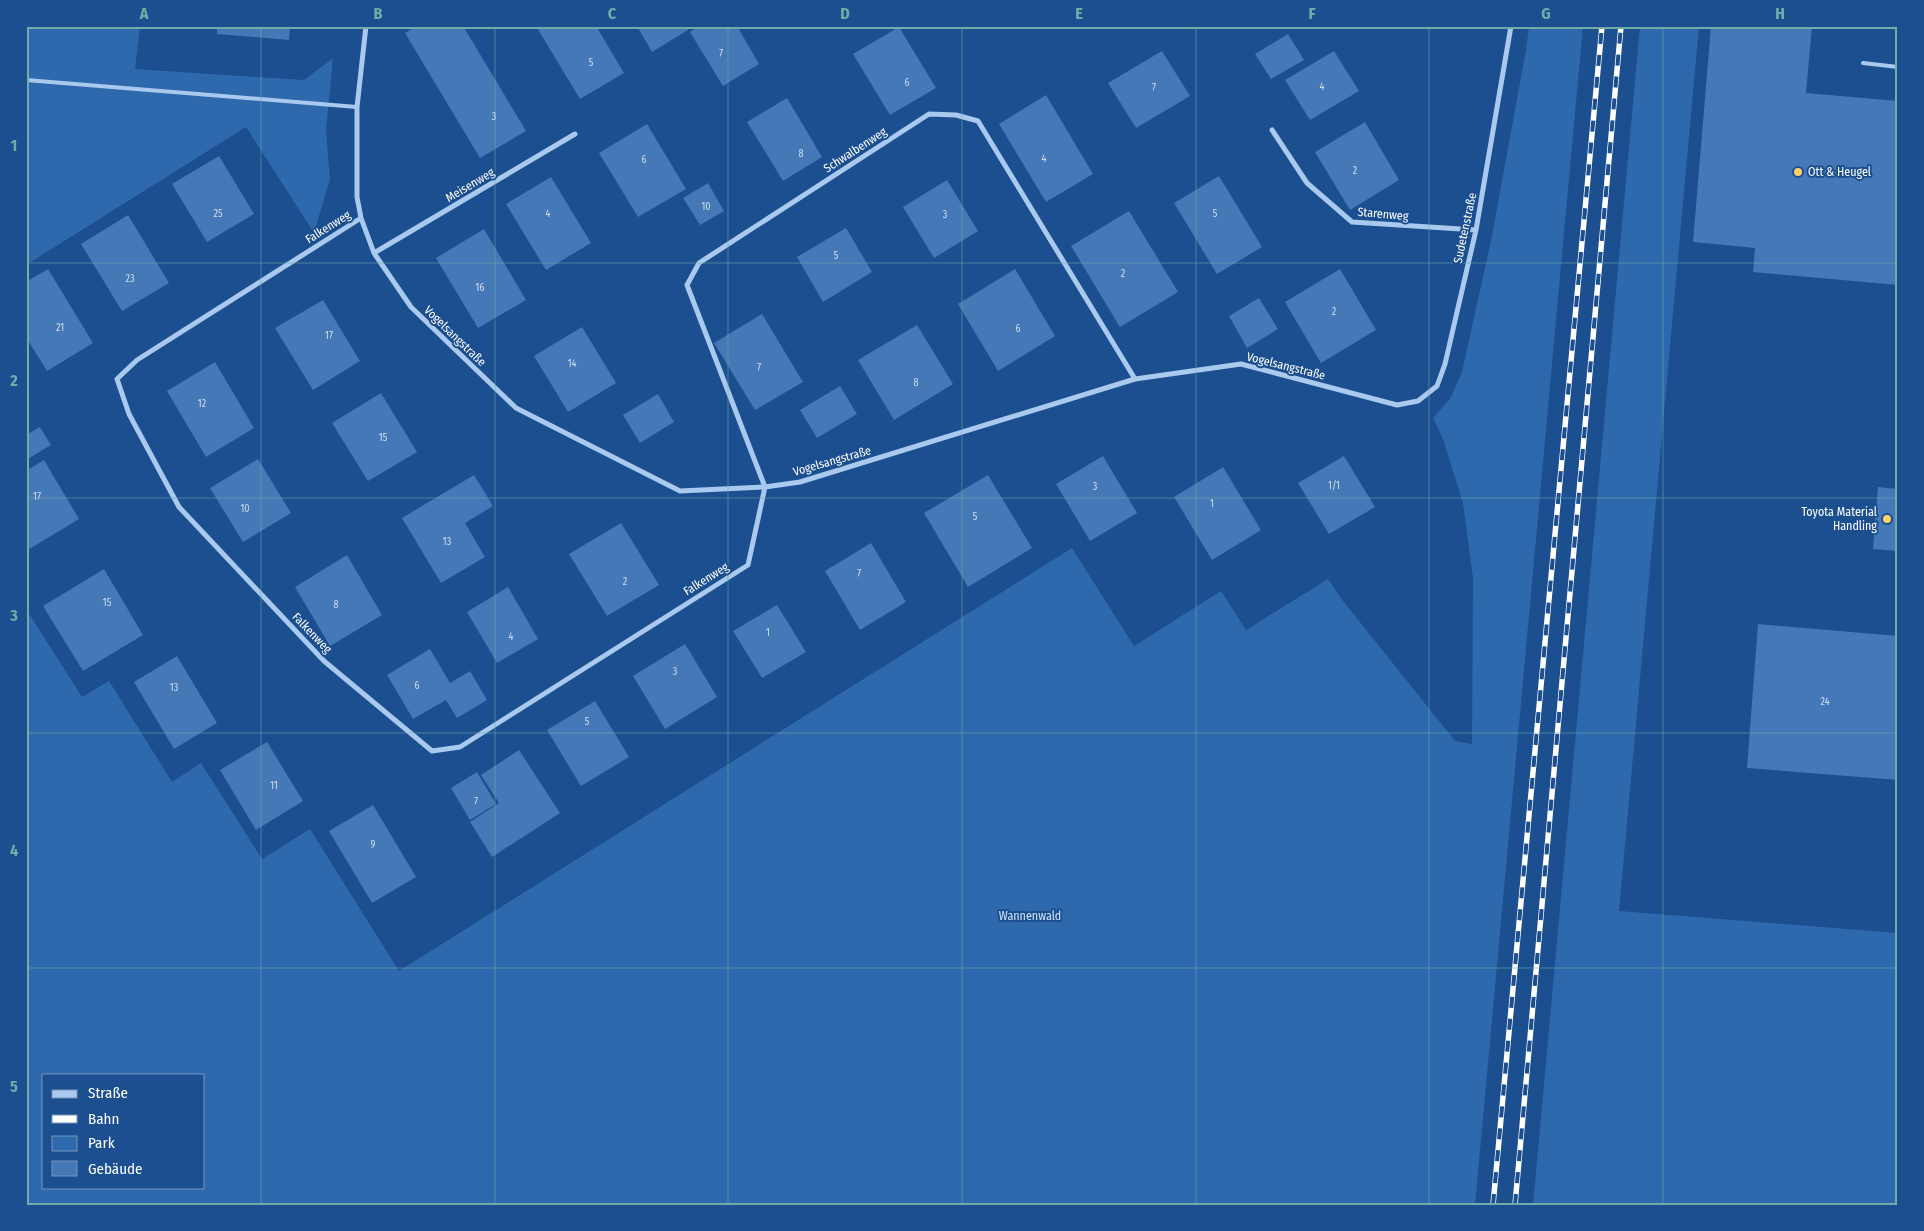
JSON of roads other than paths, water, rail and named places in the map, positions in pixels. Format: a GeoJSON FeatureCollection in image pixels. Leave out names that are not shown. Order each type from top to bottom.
{"type":"FeatureCollection","features":[{"type":"Feature","properties":{"kind":"street","name":"Vogelsangstraße"},"geometry":{"type":"LineString","coordinates":[[366,26],[357,107],[357,197],[361,218],[374,252],[411,307],[516,408],[680,492],[765,487],[800,482],[1135,379],[1240,364],[1396,405]]}},
{"type":"Feature","properties":{"kind":"street","name":"Sudetenstraße"},"geometry":{"type":"LineString","coordinates":[[1396,405],[1418,401],[1437,386],[1445,364],[1476,230],[1511,26]]}},
{"type":"Feature","properties":{"kind":"street","name":"Schwalbenweg"},"geometry":{"type":"LineString","coordinates":[[765,487],[687,285],[699,263],[929,114],[956,115],[978,121],[1135,379]]}},
{"type":"Feature","properties":{"kind":"street","name":"Starenweg"},"geometry":{"type":"LineString","coordinates":[[1272,130],[1307,183],[1352,222],[1476,230]]}},
{"type":"Feature","properties":{"kind":"street","name":"Meisenweg"},"geometry":{"type":"LineString","coordinates":[[374,252],[575,134]]}},
{"type":"Feature","properties":{"kind":"street","name":"Falkenweg"},"geometry":{"type":"LineString","coordinates":[[361,218],[137,360],[117,379],[129,414],[179,507],[324,661],[432,751],[460,747],[748,565],[765,487]]}},
{"type":"Feature","properties":{"kind":"lane"},"geometry":{"type":"LineString","coordinates":[[1863,63],[1898,67]]}},
{"type":"Feature","properties":{"kind":"lane"},"geometry":{"type":"LineString","coordinates":[[26,80],[357,107]]}},
{"type":"Feature","properties":{"kind":"railway"},"geometry":{"type":"LineString","coordinates":[[1493,1205],[1602,26]]}},
{"type":"Feature","properties":{"kind":"railway"},"geometry":{"type":"LineString","coordinates":[[1515,1205],[1621,26]]}},
{"type":"Feature","properties":{"kind":"place","name":"Ott & Heugel"},"geometry":{"type":"Point","coordinates":[1798,172]}},
{"type":"Feature","properties":{"kind":"place","name":"Toyota Material Handling"},"geometry":{"type":"Point","coordinates":[1887,519]}},
{"type":"Feature","properties":{"kind":"park label","name":"Wannenwald"},"geometry":{"type":"Point","coordinates":[1030,916]}}]}
